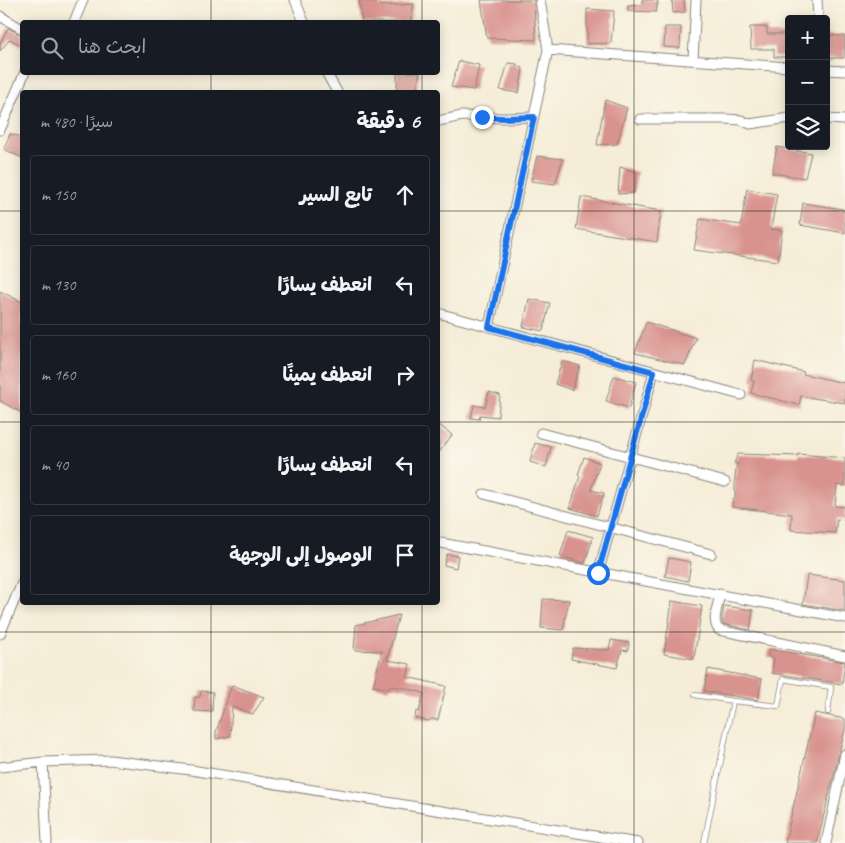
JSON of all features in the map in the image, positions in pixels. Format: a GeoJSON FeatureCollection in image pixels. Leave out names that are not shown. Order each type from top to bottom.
{"type":"FeatureCollection","features":[{"type":"Feature","properties":{"kind":"street"},"geometry":{"type":"LineString","coordinates":[[75,20],[83,0]]}},
{"type":"Feature","properties":{"kind":"street"},"geometry":{"type":"LineString","coordinates":[[295,0],[303,20]]}},
{"type":"Feature","properties":{"kind":"street"},"geometry":{"type":"LineString","coordinates":[[489,327],[548,50],[540,0]]}},
{"type":"Feature","properties":{"kind":"street"},"geometry":{"type":"LineString","coordinates":[[693,60],[696,0]]}},
{"type":"Feature","properties":{"kind":"street"},"geometry":{"type":"LineString","coordinates":[[817,0],[818,15]]}},
{"type":"Feature","properties":{"kind":"street"},"geometry":{"type":"LineString","coordinates":[[0,16],[20,28]]}},
{"type":"Feature","properties":{"kind":"street"},"geometry":{"type":"LineString","coordinates":[[548,50],[785,67]]}},
{"type":"Feature","properties":{"kind":"street"},"geometry":{"type":"LineString","coordinates":[[830,70],[845,71]]}},
{"type":"Feature","properties":{"kind":"street"},"geometry":{"type":"LineString","coordinates":[[0,130],[24,75]]}},
{"type":"Feature","properties":{"kind":"street"},"geometry":{"type":"LineString","coordinates":[[328,75],[336,90]]}},
{"type":"Feature","properties":{"kind":"street"},"geometry":{"type":"LineString","coordinates":[[440,121],[462,116],[534,117]]}},
{"type":"Feature","properties":{"kind":"street"},"geometry":{"type":"LineString","coordinates":[[640,119],[726,119],[741,120],[750,124],[785,119]]}},
{"type":"Feature","properties":{"kind":"street"},"geometry":{"type":"LineString","coordinates":[[830,119],[845,120]]}},
{"type":"Feature","properties":{"kind":"street"},"geometry":{"type":"LineString","coordinates":[[440,314],[741,394]]}},
{"type":"Feature","properties":{"kind":"street"},"geometry":{"type":"LineString","coordinates":[[598,573],[654,372]]}},
{"type":"Feature","properties":{"kind":"street"},"geometry":{"type":"LineString","coordinates":[[541,434],[725,482]]}},
{"type":"Feature","properties":{"kind":"street"},"geometry":{"type":"LineString","coordinates":[[484,494],[711,554]]}},
{"type":"Feature","properties":{"kind":"street"},"geometry":{"type":"LineString","coordinates":[[441,543],[845,618]]}},
{"type":"Feature","properties":{"kind":"street"},"geometry":{"type":"LineString","coordinates":[[0,634],[20,588]]}},
{"type":"Feature","properties":{"kind":"street"},"geometry":{"type":"LineString","coordinates":[[720,594],[715,620],[716,627],[719,630],[845,656]]}},
{"type":"Feature","properties":{"kind":"street"},"geometry":{"type":"LineString","coordinates":[[826,843],[845,754]]}},
{"type":"Feature","properties":{"kind":"street"},"geometry":{"type":"LineString","coordinates":[[0,767],[43,762],[110,760],[191,770],[638,843]]}},
{"type":"Feature","properties":{"kind":"street"},"geometry":{"type":"LineString","coordinates":[[43,762],[47,843]]}},
{"type":"Feature","properties":{"kind":"lane"},"geometry":{"type":"LineString","coordinates":[[695,695],[778,706],[783,679],[831,687],[828,712]]}},
{"type":"Feature","properties":{"kind":"lane"},"geometry":{"type":"LineString","coordinates":[[704,843],[733,701]]}},
{"type":"Feature","properties":{"kind":"building"},"geometry":{"type":"Polygon","coordinates":[[[359,0],[379,2],[380,6],[414,4],[410,20],[362,20],[359,0]]]}},
{"type":"Feature","properties":{"kind":"building"},"geometry":{"type":"Polygon","coordinates":[[[481,0],[534,0],[536,40],[487,38],[481,0]]]}},
{"type":"Feature","properties":{"kind":"building"},"geometry":{"type":"Polygon","coordinates":[[[642,0],[658,0],[656,12],[628,11],[628,6],[642,5],[642,0]]]}},
{"type":"Feature","properties":{"kind":"building"},"geometry":{"type":"Polygon","coordinates":[[[672,0],[684,0],[685,12],[673,13],[672,0]]]}},
{"type":"Feature","properties":{"kind":"building"},"geometry":{"type":"Polygon","coordinates":[[[587,9],[614,11],[611,43],[587,44],[587,9]]]}},
{"type":"Feature","properties":{"kind":"building"},"geometry":{"type":"Polygon","coordinates":[[[665,27],[681,27],[680,48],[664,47],[665,27]]]}},
{"type":"Feature","properties":{"kind":"building"},"geometry":{"type":"Polygon","coordinates":[[[750,27],[767,27],[767,34],[785,34],[785,57],[774,57],[774,49],[751,49],[750,27]]]}},
{"type":"Feature","properties":{"kind":"building"},"geometry":{"type":"Polygon","coordinates":[[[8,28],[20,34],[20,45],[10,39],[0,51],[0,43],[8,28]]]}},
{"type":"Feature","properties":{"kind":"building"},"geometry":{"type":"Polygon","coordinates":[[[830,35],[845,36],[844,58],[830,58],[830,35]]]}},
{"type":"Feature","properties":{"kind":"building"},"geometry":{"type":"Polygon","coordinates":[[[459,61],[479,65],[474,90],[451,87],[459,61]]]}},
{"type":"Feature","properties":{"kind":"building"},"geometry":{"type":"Polygon","coordinates":[[[508,63],[517,64],[517,66],[523,68],[519,93],[500,90],[508,63]]]}},
{"type":"Feature","properties":{"kind":"building"},"geometry":{"type":"Polygon","coordinates":[[[397,75],[419,75],[416,90],[397,90],[397,75]]]}},
{"type":"Feature","properties":{"kind":"building"},"geometry":{"type":"Polygon","coordinates":[[[605,100],[627,108],[617,144],[597,145],[605,100]]]}},
{"type":"Feature","properties":{"kind":"building"},"geometry":{"type":"Polygon","coordinates":[[[10,134],[20,136],[20,157],[4,149],[10,134]]]}},
{"type":"Feature","properties":{"kind":"building"},"geometry":{"type":"Polygon","coordinates":[[[777,147],[785,150],[811,153],[805,178],[772,173],[777,147]]]}},
{"type":"Feature","properties":{"kind":"building"},"geometry":{"type":"Polygon","coordinates":[[[537,156],[563,159],[555,184],[531,181],[537,156]]]}},
{"type":"Feature","properties":{"kind":"building"},"geometry":{"type":"Polygon","coordinates":[[[620,167],[637,172],[634,193],[618,194],[620,167]]]}},
{"type":"Feature","properties":{"kind":"building"},"geometry":{"type":"Polygon","coordinates":[[[747,189],[777,194],[771,229],[782,230],[778,261],[694,250],[700,219],[741,225],[747,189]]]}},
{"type":"Feature","properties":{"kind":"building"},"geometry":{"type":"Polygon","coordinates":[[[581,197],[661,211],[657,242],[576,229],[581,197]]]}},
{"type":"Feature","properties":{"kind":"building"},"geometry":{"type":"Polygon","coordinates":[[[803,203],[843,209],[842,211],[845,211],[845,233],[800,225],[803,203]]]}},
{"type":"Feature","properties":{"kind":"building"},"geometry":{"type":"Polygon","coordinates":[[[0,291],[20,301],[20,412],[0,401],[0,291]]]}},
{"type":"Feature","properties":{"kind":"building"},"geometry":{"type":"Polygon","coordinates":[[[529,299],[550,303],[543,331],[523,327],[529,299]]]}},
{"type":"Feature","properties":{"kind":"building"},"geometry":{"type":"Polygon","coordinates":[[[646,322],[696,338],[685,365],[635,353],[646,322]]]}},
{"type":"Feature","properties":{"kind":"building"},"geometry":{"type":"Polygon","coordinates":[[[755,360],[804,372],[803,374],[845,383],[845,403],[801,396],[799,405],[751,393],[754,381],[751,380],[755,360]]]}},
{"type":"Feature","properties":{"kind":"building"},"geometry":{"type":"Polygon","coordinates":[[[562,361],[580,366],[572,390],[555,384],[562,361]]]}},
{"type":"Feature","properties":{"kind":"building"},"geometry":{"type":"Polygon","coordinates":[[[614,376],[636,382],[629,408],[606,401],[614,376]]]}},
{"type":"Feature","properties":{"kind":"building"},"geometry":{"type":"Polygon","coordinates":[[[489,392],[500,395],[498,417],[480,415],[479,419],[471,418],[474,405],[485,407],[489,392]]]}},
{"type":"Feature","properties":{"kind":"building"},"geometry":{"type":"Polygon","coordinates":[[[440,426],[452,435],[440,451],[440,426]]]}},
{"type":"Feature","properties":{"kind":"building"},"geometry":{"type":"Polygon","coordinates":[[[535,443],[551,447],[546,467],[530,462],[535,443]]]}},
{"type":"Feature","properties":{"kind":"building"},"geometry":{"type":"Polygon","coordinates":[[[738,454],[798,456],[798,454],[845,458],[845,486],[837,485],[835,506],[845,507],[845,520],[837,519],[835,533],[791,530],[792,514],[732,507],[733,499],[735,499],[737,463],[734,463],[738,454]]]}},
{"type":"Feature","properties":{"kind":"building"},"geometry":{"type":"Polygon","coordinates":[[[584,457],[600,463],[591,490],[604,493],[597,516],[570,508],[584,457]]]}},
{"type":"Feature","properties":{"kind":"building"},"geometry":{"type":"Polygon","coordinates":[[[568,530],[593,537],[585,563],[560,556],[568,530]]]}},
{"type":"Feature","properties":{"kind":"building"},"geometry":{"type":"Polygon","coordinates":[[[447,554],[458,556],[456,568],[444,565],[447,554]]]}},
{"type":"Feature","properties":{"kind":"building"},"geometry":{"type":"Polygon","coordinates":[[[669,558],[691,562],[688,581],[665,576],[669,558]]]}},
{"type":"Feature","properties":{"kind":"building"},"geometry":{"type":"Polygon","coordinates":[[[807,575],[845,580],[845,611],[803,604],[807,575]]]}},
{"type":"Feature","properties":{"kind":"building"},"geometry":{"type":"Polygon","coordinates":[[[543,599],[569,600],[563,630],[541,628],[543,599]]]}},
{"type":"Feature","properties":{"kind":"building"},"geometry":{"type":"Polygon","coordinates":[[[672,601],[702,606],[694,659],[664,654],[672,601]]]}},
{"type":"Feature","properties":{"kind":"building"},"geometry":{"type":"Polygon","coordinates":[[[724,606],[753,610],[750,630],[723,624],[724,606]]]}},
{"type":"Feature","properties":{"kind":"building"},"geometry":{"type":"Polygon","coordinates":[[[399,615],[387,660],[410,664],[407,677],[446,686],[438,720],[432,719],[428,721],[415,718],[416,711],[419,712],[424,693],[405,688],[390,686],[389,689],[373,686],[382,651],[354,650],[356,625],[399,615]]]}},
{"type":"Feature","properties":{"kind":"building"},"geometry":{"type":"Polygon","coordinates":[[[611,640],[629,643],[628,651],[622,650],[617,668],[571,659],[573,648],[609,650],[611,640]]]}},
{"type":"Feature","properties":{"kind":"building"},"geometry":{"type":"Polygon","coordinates":[[[769,649],[845,662],[842,684],[772,673],[774,658],[768,657],[769,649]]]}},
{"type":"Feature","properties":{"kind":"building"},"geometry":{"type":"Polygon","coordinates":[[[708,669],[762,679],[758,700],[704,691],[708,669]]]}},
{"type":"Feature","properties":{"kind":"building"},"geometry":{"type":"Polygon","coordinates":[[[232,685],[264,697],[253,714],[232,707],[230,736],[216,739],[216,732],[232,685]]]}},
{"type":"Feature","properties":{"kind":"building"},"geometry":{"type":"Polygon","coordinates":[[[201,691],[213,692],[212,712],[194,711],[195,697],[200,697],[201,691]]]}},
{"type":"Feature","properties":{"kind":"building"},"geometry":{"type":"Polygon","coordinates":[[[815,713],[845,719],[845,729],[817,843],[785,843],[815,713]]]}},
{"type":"Feature","properties":{"kind":"route"},"geometry":{"type":"LineString","coordinates":[[482,117],[534,117],[489,327],[654,372],[598,573]]}}]}
